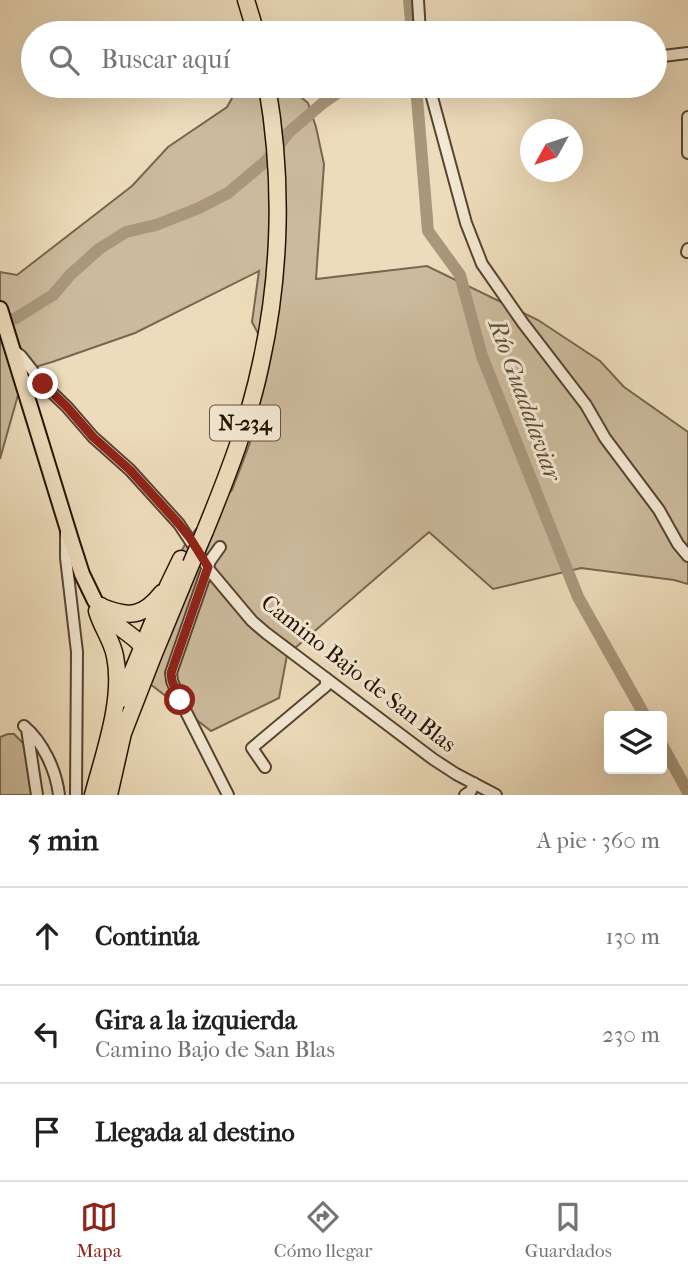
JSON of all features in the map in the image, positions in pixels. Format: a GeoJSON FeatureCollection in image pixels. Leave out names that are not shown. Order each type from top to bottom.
{"type":"FeatureCollection","features":[{"type":"Feature","properties":{"kind":"highway"},"geometry":{"type":"LineString","coordinates":[[246,0],[252,21]]}},
{"type":"Feature","properties":{"kind":"highway","name":"N-234"},"geometry":{"type":"LineString","coordinates":[[109,795],[123,733],[186,561],[226,480],[261,364],[275,265],[277,201],[269,98]]}},
{"type":"Feature","properties":{"kind":"highway","name":"N-234"},"geometry":{"type":"LineString","coordinates":[[93,795],[110,727],[142,646],[168,586],[186,561]]}},
{"type":"Feature","properties":{"kind":"highway"},"geometry":{"type":"LineString","coordinates":[[98,604],[121,614],[138,613],[154,603],[168,586]]}},
{"type":"Feature","properties":{"kind":"highway"},"geometry":{"type":"LineString","coordinates":[[98,604],[109,618],[136,639],[146,656],[120,731],[109,795]]}},
{"type":"Feature","properties":{"kind":"highway"},"geometry":{"type":"LineString","coordinates":[[98,604],[98,615],[111,643],[117,672],[110,727]]}},
{"type":"Feature","properties":{"kind":"main road"},"geometry":{"type":"LineString","coordinates":[[0,309],[82,575],[98,604]]}},
{"type":"Feature","properties":{"kind":"street"},"geometry":{"type":"LineString","coordinates":[[418,0],[419,21]]}},
{"type":"Feature","properties":{"kind":"street"},"geometry":{"type":"LineString","coordinates":[[667,56],[688,53]]}},
{"type":"Feature","properties":{"kind":"street"},"geometry":{"type":"LineString","coordinates":[[432,98],[466,223],[488,275],[586,405],[605,438],[659,510],[688,556]]}},
{"type":"Feature","properties":{"kind":"street"},"geometry":{"type":"LineString","coordinates":[[688,117],[688,153]]}},
{"type":"Feature","properties":{"kind":"street","name":"Camino Bajo de San Blas"},"geometry":{"type":"LineString","coordinates":[[13,350],[93,437],[130,470],[179,524],[208,567],[252,621],[433,758],[496,795]]}},
{"type":"Feature","properties":{"kind":"street"},"geometry":{"type":"LineString","coordinates":[[66,523],[66,558],[76,652],[76,795]]}},
{"type":"Feature","properties":{"kind":"street"},"geometry":{"type":"LineString","coordinates":[[220,547],[210,561],[171,673],[180,700],[229,795]]}},
{"type":"Feature","properties":{"kind":"street"},"geometry":{"type":"LineString","coordinates":[[265,767],[252,748],[326,686],[326,678]]}},
{"type":"Feature","properties":{"kind":"street"},"geometry":{"type":"LineString","coordinates":[[37,795],[25,727],[37,741],[50,764],[59,795]]}},
{"type":"Feature","properties":{"kind":"street"},"geometry":{"type":"LineString","coordinates":[[465,795],[471,791],[474,783]]}},
{"type":"Feature","properties":{"kind":"shaded area"},"geometry":{"type":"Polygon","coordinates":[[[232,98],[302,98],[308,103],[324,164],[316,279],[427,266],[538,320],[600,361],[624,387],[688,432],[688,584],[581,568],[493,589],[429,532],[287,655],[279,698],[211,731],[145,680],[158,595],[189,537],[232,490],[251,440],[264,345],[252,322],[259,271],[135,333],[25,370],[0,459],[0,272],[17,275],[132,186],[168,147],[227,107],[232,98]]]}},
{"type":"Feature","properties":{"kind":"shaded area"},"geometry":{"type":"Polygon","coordinates":[[[14,734],[26,746],[41,795],[0,795],[0,737],[14,734]]]}},
{"type":"Feature","properties":{"kind":"waterway"},"geometry":{"type":"LineString","coordinates":[[409,0],[411,21]]}},
{"type":"Feature","properties":{"kind":"waterway"},"geometry":{"type":"LineString","coordinates":[[0,323],[16,318],[53,295],[70,275],[99,249],[126,232],[156,225],[228,193],[266,161],[289,132],[330,98]]}},
{"type":"Feature","properties":{"kind":"waterway","name":"Río Guadalaviar"},"geometry":{"type":"LineString","coordinates":[[417,98],[428,231],[460,275],[482,356],[578,597],[642,711]]}},
{"type":"Feature","properties":{"kind":"waterway","name":"Río Guadalaviar"},"geometry":{"type":"LineString","coordinates":[[667,754],[688,792]]}},
{"type":"Feature","properties":{"kind":"route"},"geometry":{"type":"LineString","coordinates":[[43,384],[93,437],[130,470],[179,524],[208,567],[171,673],[180,700]]}}]}
